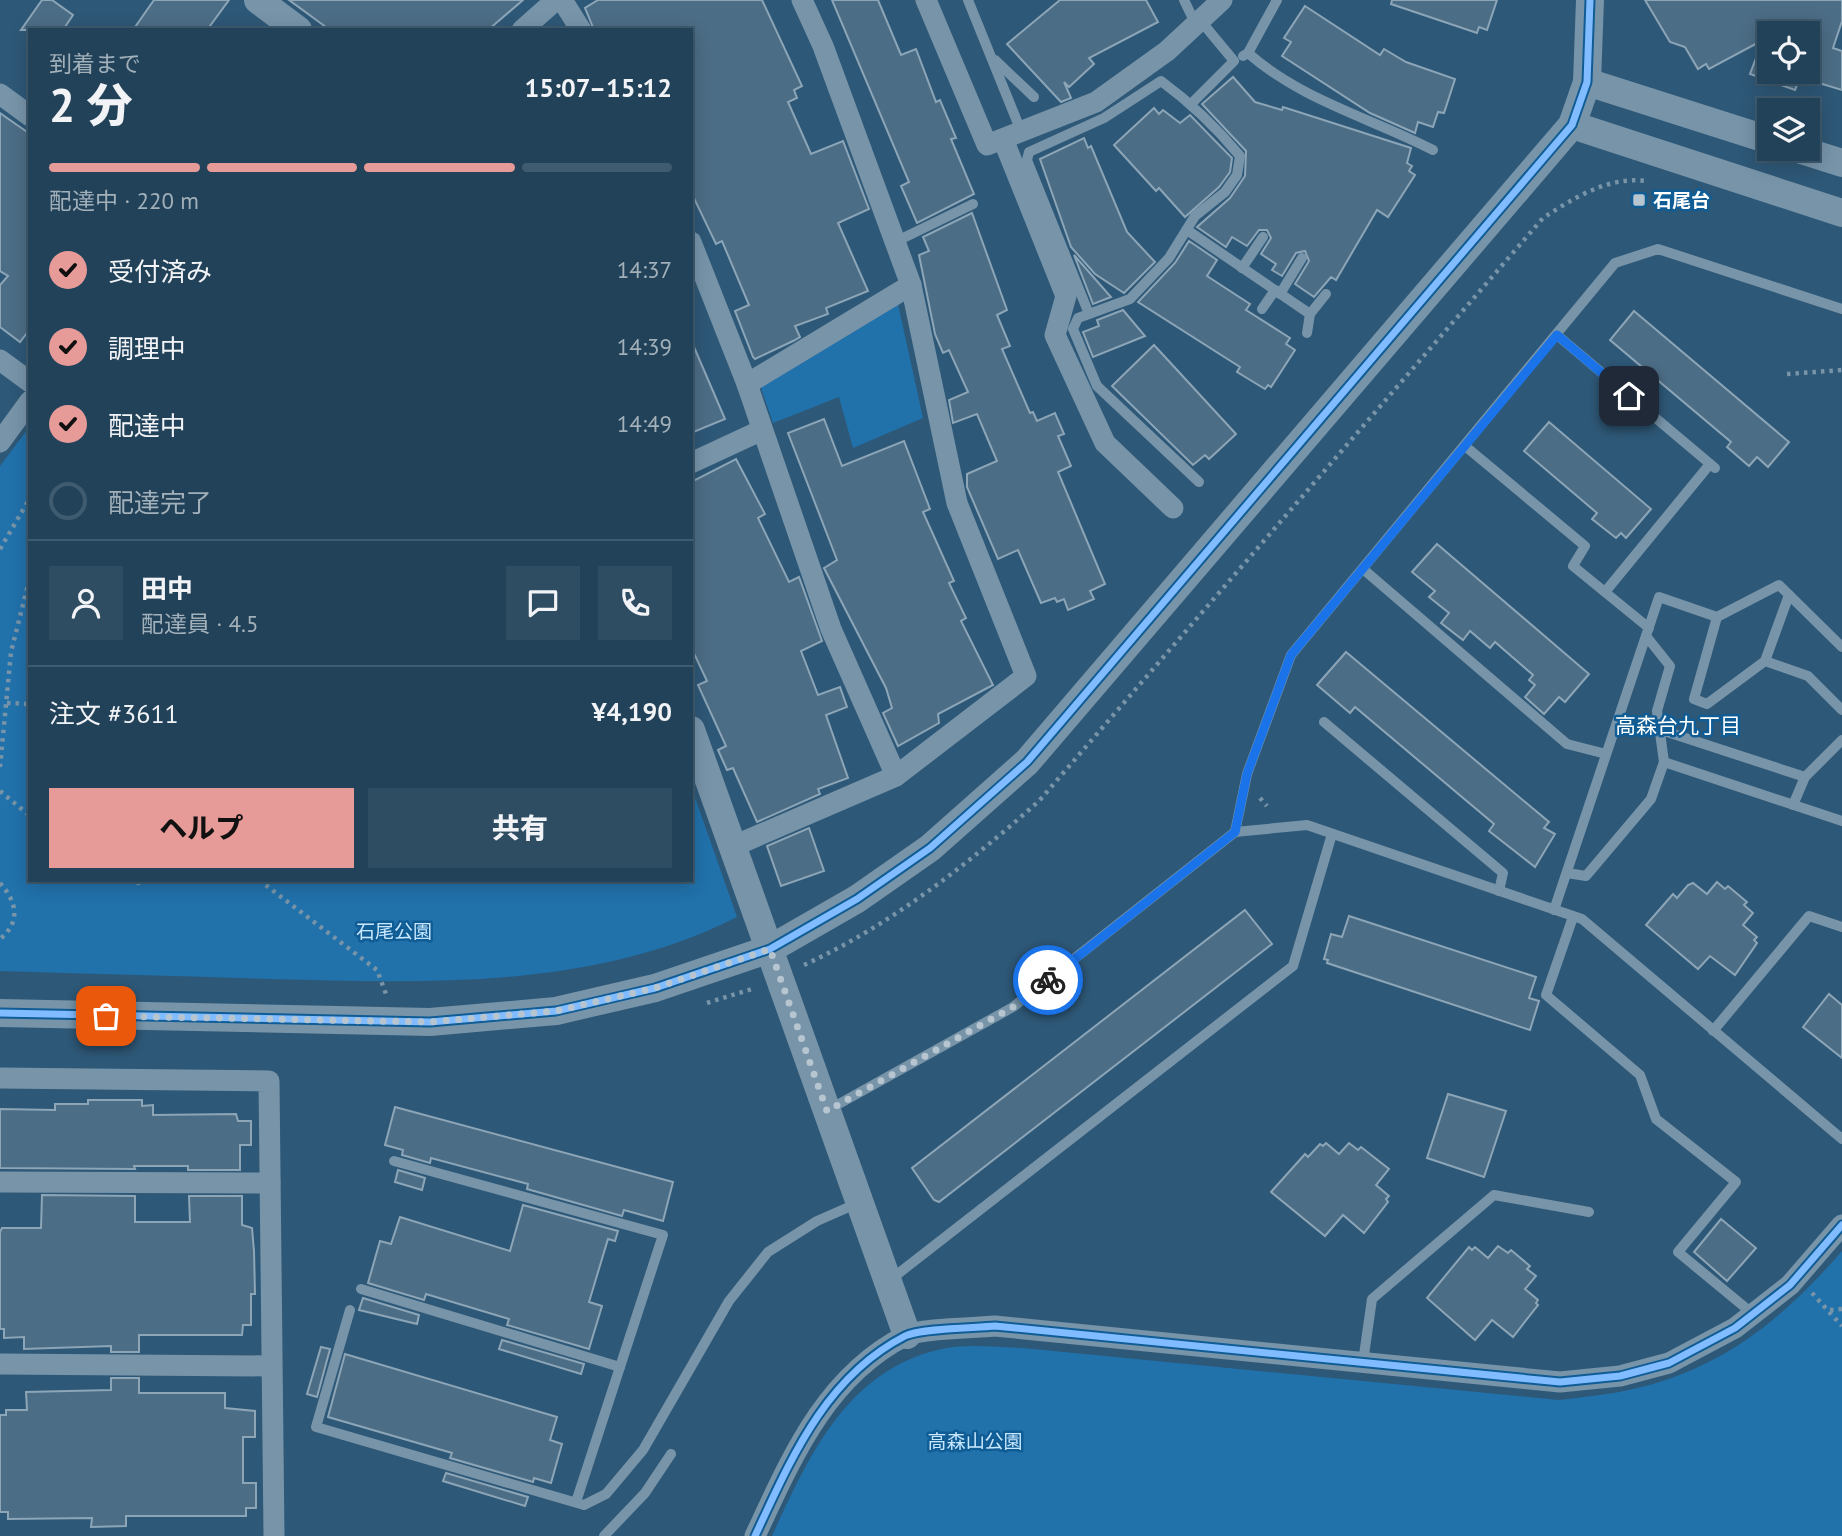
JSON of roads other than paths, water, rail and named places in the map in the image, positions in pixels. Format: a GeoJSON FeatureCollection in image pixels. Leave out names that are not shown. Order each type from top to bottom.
{"type":"FeatureCollection","features":[{"type":"Feature","properties":{"kind":"street"},"geometry":{"type":"LineString","coordinates":[[258,0],[295,28]]}},
{"type":"Feature","properties":{"kind":"street"},"geometry":{"type":"LineString","coordinates":[[524,28],[556,0]]}},
{"type":"Feature","properties":{"kind":"street"},"geometry":{"type":"LineString","coordinates":[[562,0],[580,28]]}},
{"type":"Feature","properties":{"kind":"street"},"geometry":{"type":"LineString","coordinates":[[734,846],[896,776],[1026,676],[957,503],[911,285],[822,46],[802,0]]}},
{"type":"Feature","properties":{"kind":"street"},"geometry":{"type":"LineString","coordinates":[[926,0],[987,145],[1096,102],[1167,51],[1222,0]]}},
{"type":"Feature","properties":{"kind":"street"},"geometry":{"type":"LineString","coordinates":[[0,1013],[430,1022],[556,1011],[655,988],[770,949],[857,899],[930,848],[1027,762],[1572,125],[1587,82],[1590,0]]}},
{"type":"Feature","properties":{"kind":"street"},"geometry":{"type":"LineString","coordinates":[[1587,82],[1757,136]]}},
{"type":"Feature","properties":{"kind":"street"},"geometry":{"type":"LineString","coordinates":[[0,94],[28,115]]}},
{"type":"Feature","properties":{"kind":"street"},"geometry":{"type":"LineString","coordinates":[[1572,125],[1842,213]]}},
{"type":"Feature","properties":{"kind":"street"},"geometry":{"type":"LineString","coordinates":[[1012,135],[1066,296],[1055,335],[1105,443],[1173,508]]}},
{"type":"Feature","properties":{"kind":"street"},"geometry":{"type":"LineString","coordinates":[[1820,156],[1842,163]]}},
{"type":"Feature","properties":{"kind":"street"},"geometry":{"type":"LineString","coordinates":[[693,247],[747,384],[831,629],[896,776]]}},
{"type":"Feature","properties":{"kind":"street"},"geometry":{"type":"LineString","coordinates":[[747,384],[911,285]]}},
{"type":"Feature","properties":{"kind":"street"},"geometry":{"type":"LineString","coordinates":[[0,360],[28,381]]}},
{"type":"Feature","properties":{"kind":"street"},"geometry":{"type":"LineString","coordinates":[[0,442],[28,404]]}},
{"type":"Feature","properties":{"kind":"street"},"geometry":{"type":"LineString","coordinates":[[693,462],[762,430]]}},
{"type":"Feature","properties":{"kind":"street"},"geometry":{"type":"LineString","coordinates":[[693,735],[907,1335]]}},
{"type":"Feature","properties":{"kind":"street"},"geometry":{"type":"LineString","coordinates":[[0,1078],[269,1081],[274,1536]]}},
{"type":"Feature","properties":{"kind":"street"},"geometry":{"type":"LineString","coordinates":[[0,1182],[270,1183]]}},
{"type":"Feature","properties":{"kind":"street"},"geometry":{"type":"LineString","coordinates":[[755,1536],[796,1449],[842,1380],[907,1335],[995,1326],[1560,1382],[1620,1376],[1669,1363],[1735,1328],[1796,1278],[1842,1225]]}},
{"type":"Feature","properties":{"kind":"street"},"geometry":{"type":"LineString","coordinates":[[0,1364],[271,1366]]}},
{"type":"Feature","properties":{"kind":"lane"},"geometry":{"type":"LineString","coordinates":[[968,0],[990,55],[1012,135]]}},
{"type":"Feature","properties":{"kind":"lane"},"geometry":{"type":"LineString","coordinates":[[1184,0],[1198,23],[1234,61]]}},
{"type":"Feature","properties":{"kind":"lane"},"geometry":{"type":"LineString","coordinates":[[1192,103],[1234,61],[1248,53],[1277,0]]}},
{"type":"Feature","properties":{"kind":"lane"},"geometry":{"type":"LineString","coordinates":[[1248,53],[1268,71],[1335,108],[1399,132],[1433,150]]}},
{"type":"Feature","properties":{"kind":"lane"},"geometry":{"type":"LineString","coordinates":[[990,55],[1034,97]]}},
{"type":"Feature","properties":{"kind":"lane"},"geometry":{"type":"LineString","coordinates":[[1089,314],[1027,160],[1029,152],[1104,118],[1161,81],[1192,103],[1240,156],[1237,175],[1225,192],[1195,216],[1169,258],[1130,299],[1089,314],[1078,318],[1073,329],[1097,386],[1199,482]]}},
{"type":"Feature","properties":{"kind":"lane"},"geometry":{"type":"LineString","coordinates":[[895,242],[973,204]]}},
{"type":"Feature","properties":{"kind":"lane"},"geometry":{"type":"LineString","coordinates":[[1187,230],[1310,314]]}},
{"type":"Feature","properties":{"kind":"lane"},"geometry":{"type":"LineString","coordinates":[[1242,268],[1263,237]]}},
{"type":"Feature","properties":{"kind":"lane"},"geometry":{"type":"LineString","coordinates":[[1235,832],[1247,774],[1291,655],[1615,263],[1658,249],[1842,309]]}},
{"type":"Feature","properties":{"kind":"lane"},"geometry":{"type":"LineString","coordinates":[[1262,309],[1302,258]]}},
{"type":"Feature","properties":{"kind":"lane"},"geometry":{"type":"LineString","coordinates":[[1307,333],[1310,314],[1326,294]]}},
{"type":"Feature","properties":{"kind":"lane"},"geometry":{"type":"LineString","coordinates":[[1557,335],[1713,466],[1605,592]]}},
{"type":"Feature","properties":{"kind":"lane"},"geometry":{"type":"LineString","coordinates":[[1465,446],[1585,546],[1573,566],[1647,632],[1670,666],[1657,711],[1664,762],[1651,799],[1586,876],[1567,873]]}},
{"type":"Feature","properties":{"kind":"lane"},"geometry":{"type":"LineString","coordinates":[[1363,569],[1567,744],[1606,754]]}},
{"type":"Feature","properties":{"kind":"lane"},"geometry":{"type":"LineString","coordinates":[[1554,910],[1659,597],[1717,617],[1779,585],[1842,647]]}},
{"type":"Feature","properties":{"kind":"lane"},"geometry":{"type":"LineString","coordinates":[[1717,617],[1694,699],[1707,704],[1766,661],[1789,595]]}},
{"type":"Feature","properties":{"kind":"lane"},"geometry":{"type":"LineString","coordinates":[[1766,661],[1808,676],[1842,710]]}},
{"type":"Feature","properties":{"kind":"lane"},"geometry":{"type":"LineString","coordinates":[[1324,722],[1503,873],[1499,891]]}},
{"type":"Feature","properties":{"kind":"lane"},"geometry":{"type":"LineString","coordinates":[[1658,729],[1805,777]]}},
{"type":"Feature","properties":{"kind":"lane"},"geometry":{"type":"LineString","coordinates":[[1793,805],[1805,777],[1842,740]]}},
{"type":"Feature","properties":{"kind":"lane"},"geometry":{"type":"LineString","coordinates":[[1664,762],[1842,821]]}},
{"type":"Feature","properties":{"kind":"lane"},"geometry":{"type":"LineString","coordinates":[[827,1111],[1013,1007],[1235,832],[1307,825],[1582,919],[1842,1139]]}},
{"type":"Feature","properties":{"kind":"lane"},"geometry":{"type":"LineString","coordinates":[[888,1282],[1293,966],[1332,834]]}},
{"type":"Feature","properties":{"kind":"lane"},"geometry":{"type":"LineString","coordinates":[[1713,1031],[1808,916],[1842,927]]}},
{"type":"Feature","properties":{"kind":"lane"},"geometry":{"type":"LineString","coordinates":[[1573,917],[1546,995],[1640,1076],[1656,1119],[1736,1182],[1678,1252],[1753,1314]]}},
{"type":"Feature","properties":{"kind":"lane"},"geometry":{"type":"LineString","coordinates":[[394,1161],[663,1235],[576,1502]]}},
{"type":"Feature","properties":{"kind":"lane"},"geometry":{"type":"LineString","coordinates":[[1363,1362],[1372,1300],[1494,1195],[1589,1212]]}},
{"type":"Feature","properties":{"kind":"lane"},"geometry":{"type":"LineString","coordinates":[[350,1310],[316,1427],[584,1504],[606,1494],[643,1450],[729,1301],[768,1252],[817,1221],[860,1201]]}},
{"type":"Feature","properties":{"kind":"lane"},"geometry":{"type":"LineString","coordinates":[[361,1289],[620,1367]]}},
{"type":"Feature","properties":{"kind":"lane"},"geometry":{"type":"LineString","coordinates":[[604,1536],[645,1493],[671,1454]]}},
{"type":"Feature","properties":{"kind":"place","name":"石尾台"},"geometry":{"type":"Point","coordinates":[1639,200]}},
{"type":"Feature","properties":{"kind":"district","name":"高森台九丁目"},"geometry":{"type":"Point","coordinates":[1678,726]}},
{"type":"Feature","properties":{"kind":"park label","name":"石尾公園"},"geometry":{"type":"Point","coordinates":[394,931]}},
{"type":"Feature","properties":{"kind":"park label","name":"高森山公園"},"geometry":{"type":"Point","coordinates":[975,1441]}}]}
